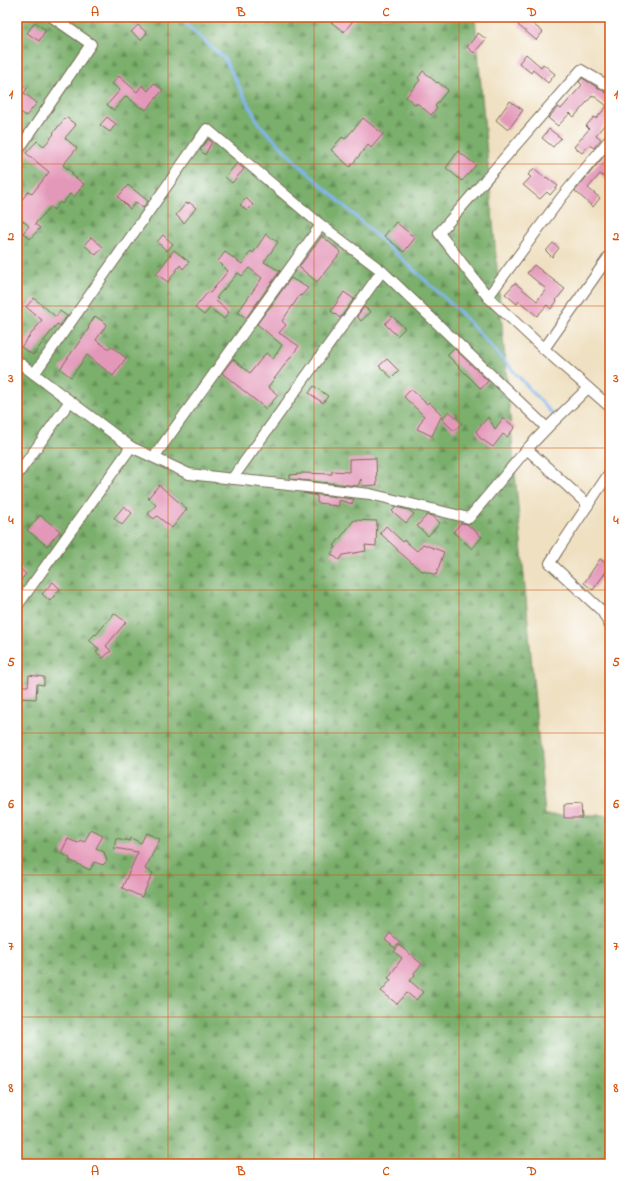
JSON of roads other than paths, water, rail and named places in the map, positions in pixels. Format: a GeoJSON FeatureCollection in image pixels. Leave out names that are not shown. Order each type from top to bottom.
{"type":"FeatureCollection","features":[{"type":"Feature","properties":{"kind":"street"},"geometry":{"type":"LineString","coordinates":[[17,152],[92,44],[52,17]]}},
{"type":"Feature","properties":{"kind":"street"},"geometry":{"type":"LineString","coordinates":[[610,88],[581,70],[440,233],[488,297],[610,407]]}},
{"type":"Feature","properties":{"kind":"street"},"geometry":{"type":"LineString","coordinates":[[34,374],[207,129],[321,225],[382,271],[547,428]]}},
{"type":"Feature","properties":{"kind":"street"},"geometry":{"type":"LineString","coordinates":[[488,297],[562,198],[610,138]]}},
{"type":"Feature","properties":{"kind":"street"},"geometry":{"type":"LineString","coordinates":[[154,457],[321,225]]}},
{"type":"Feature","properties":{"kind":"street"},"geometry":{"type":"LineString","coordinates":[[544,349],[610,255]]}},
{"type":"Feature","properties":{"kind":"street"},"geometry":{"type":"LineString","coordinates":[[232,479],[382,271]]}},
{"type":"Feature","properties":{"kind":"street"},"geometry":{"type":"LineString","coordinates":[[17,361],[131,446],[190,474],[370,494],[469,518],[547,428],[588,388]]}},
{"type":"Feature","properties":{"kind":"street"},"geometry":{"type":"LineString","coordinates":[[17,475],[70,401]]}},
{"type":"Feature","properties":{"kind":"street"},"geometry":{"type":"LineString","coordinates":[[17,606],[131,446]]}},
{"type":"Feature","properties":{"kind":"street"},"geometry":{"type":"LineString","coordinates":[[528,449],[588,505]]}},
{"type":"Feature","properties":{"kind":"street"},"geometry":{"type":"LineString","coordinates":[[610,472],[550,563],[602,611],[610,626]]}},
{"type":"Feature","properties":{"kind":"waterway"},"geometry":{"type":"LineString","coordinates":[[178,17],[224,58],[259,124],[294,160],[460,312],[556,418]]}}]}
